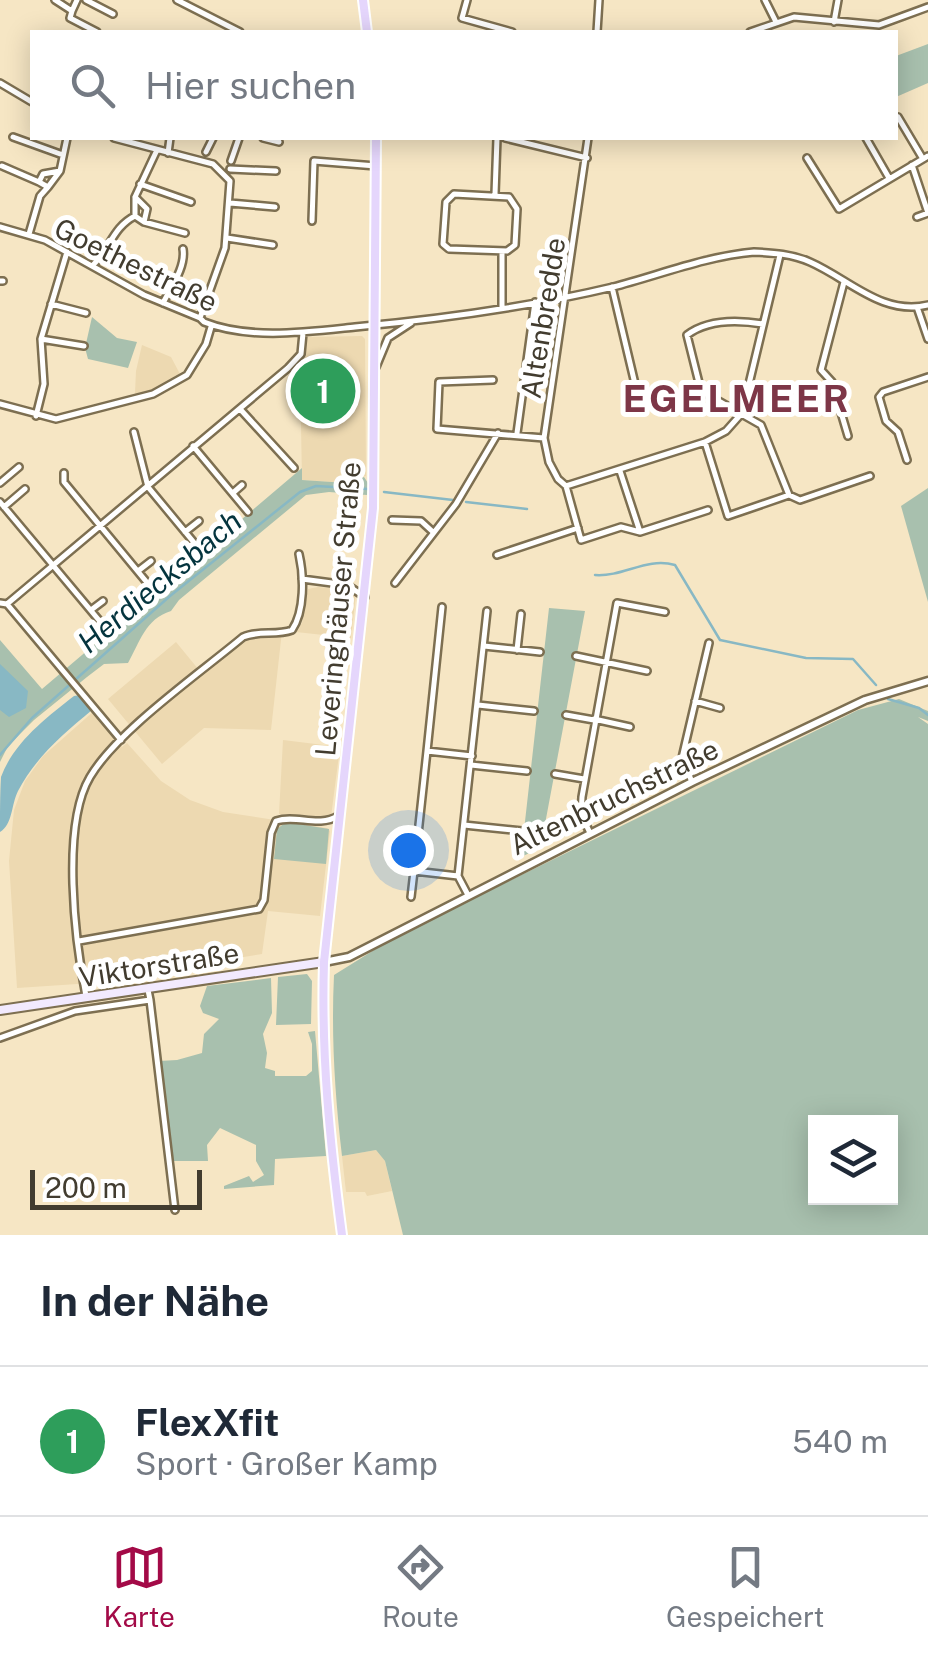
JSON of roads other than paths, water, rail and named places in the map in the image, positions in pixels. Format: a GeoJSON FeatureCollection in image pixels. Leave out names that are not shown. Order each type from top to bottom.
{"type":"FeatureCollection","features":[{"type":"Feature","properties":{"kind":"main road"},"geometry":{"type":"LineString","coordinates":[[363,0],[366,30]]}},
{"type":"Feature","properties":{"kind":"main road","name":"Leveringhäuser Straße"},"geometry":{"type":"LineString","coordinates":[[342,1235],[325,1090],[324,962],[373,508],[376,140]]}},
{"type":"Feature","properties":{"kind":"main road","name":"Viktorstraße"},"geometry":{"type":"LineString","coordinates":[[0,1010],[324,962]]}},
{"type":"Feature","properties":{"kind":"street"},"geometry":{"type":"LineString","coordinates":[[54,0],[72,11]]}},
{"type":"Feature","properties":{"kind":"street"},"geometry":{"type":"LineString","coordinates":[[77,0],[70,18],[93,30]]}},
{"type":"Feature","properties":{"kind":"street"},"geometry":{"type":"LineString","coordinates":[[86,0],[114,14]]}},
{"type":"Feature","properties":{"kind":"street"},"geometry":{"type":"LineString","coordinates":[[177,0],[190,3],[237,30]]}},
{"type":"Feature","properties":{"kind":"street"},"geometry":{"type":"LineString","coordinates":[[467,0],[462,18],[505,30]]}},
{"type":"Feature","properties":{"kind":"street"},"geometry":{"type":"LineString","coordinates":[[596,30],[599,0]]}},
{"type":"Feature","properties":{"kind":"street"},"geometry":{"type":"LineString","coordinates":[[765,0],[776,22]]}},
{"type":"Feature","properties":{"kind":"street"},"geometry":{"type":"LineString","coordinates":[[834,22],[838,0]]}},
{"type":"Feature","properties":{"kind":"street"},"geometry":{"type":"LineString","coordinates":[[755,30],[794,17],[878,25],[928,7]]}},
{"type":"Feature","properties":{"kind":"street"},"geometry":{"type":"LineString","coordinates":[[0,83],[30,99]]}},
{"type":"Feature","properties":{"kind":"street"},"geometry":{"type":"LineString","coordinates":[[807,158],[838,209],[925,158],[898,117]]}},
{"type":"Feature","properties":{"kind":"street"},"geometry":{"type":"LineString","coordinates":[[13,137],[64,154]]}},
{"type":"Feature","properties":{"kind":"street"},"geometry":{"type":"LineString","coordinates":[[29,236],[34,212],[60,171],[66,140]]}},
{"type":"Feature","properties":{"kind":"street"},"geometry":{"type":"LineString","coordinates":[[121,140],[213,164],[230,180],[227,238],[200,318]]}},
{"type":"Feature","properties":{"kind":"street"},"geometry":{"type":"LineString","coordinates":[[168,153],[170,140]]}},
{"type":"Feature","properties":{"kind":"street"},"geometry":{"type":"LineString","coordinates":[[206,152],[212,140]]}},
{"type":"Feature","properties":{"kind":"street"},"geometry":{"type":"LineString","coordinates":[[238,140],[231,165],[276,171]]}},
{"type":"Feature","properties":{"kind":"street"},"geometry":{"type":"LineString","coordinates":[[271,140],[279,142]]}},
{"type":"Feature","properties":{"kind":"street"},"geometry":{"type":"LineString","coordinates":[[495,195],[497,140]]}},
{"type":"Feature","properties":{"kind":"street"},"geometry":{"type":"LineString","coordinates":[[512,140],[587,158]]}},
{"type":"Feature","properties":{"kind":"street","name":"Altenbredde"},"geometry":{"type":"LineString","coordinates":[[394,582],[456,504],[498,433],[544,438],[588,140]]}},
{"type":"Feature","properties":{"kind":"street"},"geometry":{"type":"LineString","coordinates":[[867,140],[890,178]]}},
{"type":"Feature","properties":{"kind":"street"},"geometry":{"type":"LineString","coordinates":[[134,216],[140,184],[157,150]]}},
{"type":"Feature","properties":{"kind":"street"},"geometry":{"type":"LineString","coordinates":[[312,221],[314,161],[377,166]]}},
{"type":"Feature","properties":{"kind":"street"},"geometry":{"type":"LineString","coordinates":[[912,165],[928,213],[917,217]]}},
{"type":"Feature","properties":{"kind":"street"},"geometry":{"type":"LineString","coordinates":[[2,166],[48,187]]}},
{"type":"Feature","properties":{"kind":"street"},"geometry":{"type":"LineString","coordinates":[[39,182],[43,174],[60,171]]}},
{"type":"Feature","properties":{"kind":"street"},"geometry":{"type":"LineString","coordinates":[[140,184],[191,202]]}},
{"type":"Feature","properties":{"kind":"street"},"geometry":{"type":"LineString","coordinates":[[454,194],[495,195],[509,198],[516,209],[515,244],[502,251],[450,249],[443,244],[446,202],[454,194]]}},
{"type":"Feature","properties":{"kind":"street"},"geometry":{"type":"LineString","coordinates":[[136,198],[147,209],[144,222]]}},
{"type":"Feature","properties":{"kind":"street"},"geometry":{"type":"LineString","coordinates":[[230,202],[275,207]]}},
{"type":"Feature","properties":{"kind":"street"},"geometry":{"type":"LineString","coordinates":[[134,216],[184,233]]}},
{"type":"Feature","properties":{"kind":"street"},"geometry":{"type":"LineString","coordinates":[[93,266],[104,255],[120,225],[134,216]]}},
{"type":"Feature","properties":{"kind":"street","name":"Goethestraße"},"geometry":{"type":"LineString","coordinates":[[0,227],[67,252],[116,281],[212,326],[249,332],[303,332],[376,326]]}},
{"type":"Feature","properties":{"kind":"street"},"geometry":{"type":"LineString","coordinates":[[227,238],[273,245]]}},
{"type":"Feature","properties":{"kind":"street"},"geometry":{"type":"LineString","coordinates":[[163,302],[180,268],[183,250]]}},
{"type":"Feature","properties":{"kind":"street"},"geometry":{"type":"LineString","coordinates":[[502,251],[502,308]]}},
{"type":"Feature","properties":{"kind":"street"},"geometry":{"type":"LineString","coordinates":[[36,416],[44,384],[40,339],[67,252]]}},
{"type":"Feature","properties":{"kind":"street"},"geometry":{"type":"LineString","coordinates":[[376,326],[567,297],[741,254],[781,253],[810,262],[876,300],[917,308],[928,304]]}},
{"type":"Feature","properties":{"kind":"street"},"geometry":{"type":"LineString","coordinates":[[566,486],[620,471],[726,432],[742,413],[781,253]]}},
{"type":"Feature","properties":{"kind":"street"},"geometry":{"type":"LineString","coordinates":[[844,282],[822,370],[832,382],[848,436]]}},
{"type":"Feature","properties":{"kind":"street"},"geometry":{"type":"LineString","coordinates":[[612,287],[640,405]]}},
{"type":"Feature","properties":{"kind":"street"},"geometry":{"type":"LineString","coordinates":[[517,434],[535,302]]}},
{"type":"Feature","properties":{"kind":"street"},"geometry":{"type":"LineString","coordinates":[[51,304],[86,314]]}},
{"type":"Feature","properties":{"kind":"street"},"geometry":{"type":"LineString","coordinates":[[917,308],[928,340]]}},
{"type":"Feature","properties":{"kind":"street"},"geometry":{"type":"LineString","coordinates":[[763,324],[738,320],[687,335],[702,391],[761,425],[789,495]]}},
{"type":"Feature","properties":{"kind":"street"},"geometry":{"type":"LineString","coordinates":[[375,367],[388,338],[414,322]]}},
{"type":"Feature","properties":{"kind":"street"},"geometry":{"type":"LineString","coordinates":[[0,404],[56,419],[167,388],[187,375],[212,326]]}},
{"type":"Feature","properties":{"kind":"street"},"geometry":{"type":"LineString","coordinates":[[121,740],[4,604],[301,354],[303,332]]}},
{"type":"Feature","properties":{"kind":"street"},"geometry":{"type":"LineString","coordinates":[[40,339],[84,346]]}},
{"type":"Feature","properties":{"kind":"street"},"geometry":{"type":"LineString","coordinates":[[907,460],[898,432],[886,421],[879,396],[928,377]]}},
{"type":"Feature","properties":{"kind":"street"},"geometry":{"type":"LineString","coordinates":[[494,380],[442,380],[436,387],[435,422],[442,430],[498,433]]}},
{"type":"Feature","properties":{"kind":"street"},"geometry":{"type":"LineString","coordinates":[[240,409],[294,468]]}},
{"type":"Feature","properties":{"kind":"street"},"geometry":{"type":"LineString","coordinates":[[134,432],[148,486],[201,551]]}},
{"type":"Feature","properties":{"kind":"street"},"geometry":{"type":"LineString","coordinates":[[544,438],[548,462],[566,486],[581,540],[621,527],[640,532],[708,510]]}},
{"type":"Feature","properties":{"kind":"street"},"geometry":{"type":"LineString","coordinates":[[705,442],[728,516],[789,495],[800,500],[870,476]]}},
{"type":"Feature","properties":{"kind":"street"},"geometry":{"type":"LineString","coordinates":[[194,446],[248,512]]}},
{"type":"Feature","properties":{"kind":"street"},"geometry":{"type":"LineString","coordinates":[[0,483],[19,467]]}},
{"type":"Feature","properties":{"kind":"street"},"geometry":{"type":"LineString","coordinates":[[620,471],[640,532]]}},
{"type":"Feature","properties":{"kind":"street"},"geometry":{"type":"LineString","coordinates":[[64,473],[64,482],[154,591]]}},
{"type":"Feature","properties":{"kind":"street"},"geometry":{"type":"LineString","coordinates":[[234,492],[242,484]]}},
{"type":"Feature","properties":{"kind":"street"},"geometry":{"type":"LineString","coordinates":[[25,489],[2,504],[108,631]]}},
{"type":"Feature","properties":{"kind":"street"},"geometry":{"type":"LineString","coordinates":[[392,520],[422,521],[434,532]]}},
{"type":"Feature","properties":{"kind":"street"},"geometry":{"type":"LineString","coordinates":[[185,532],[199,521]]}},
{"type":"Feature","properties":{"kind":"street"},"geometry":{"type":"LineString","coordinates":[[497,556],[578,528]]}},
{"type":"Feature","properties":{"kind":"street"},"geometry":{"type":"LineString","coordinates":[[86,999],[73,850],[75,819],[90,777],[121,740],[242,638],[292,630],[298,617],[302,579],[299,554]]}},
{"type":"Feature","properties":{"kind":"street"},"geometry":{"type":"LineString","coordinates":[[138,572],[150,562]]}},
{"type":"Feature","properties":{"kind":"street"},"geometry":{"type":"LineString","coordinates":[[302,579],[347,585],[364,579],[368,569]]}},
{"type":"Feature","properties":{"kind":"street"},"geometry":{"type":"LineString","coordinates":[[347,585],[365,598]]}},
{"type":"Feature","properties":{"kind":"street"},"geometry":{"type":"LineString","coordinates":[[92,610],[103,601]]}},
{"type":"Feature","properties":{"kind":"street"},"geometry":{"type":"LineString","coordinates":[[590,833],[581,814],[584,780],[617,603],[665,612]]}},
{"type":"Feature","properties":{"kind":"street"},"geometry":{"type":"LineString","coordinates":[[411,896],[442,607]]}},
{"type":"Feature","properties":{"kind":"street"},"geometry":{"type":"LineString","coordinates":[[468,894],[458,876],[487,610]]}},
{"type":"Feature","properties":{"kind":"street"},"geometry":{"type":"LineString","coordinates":[[517,650],[521,614]]}},
{"type":"Feature","properties":{"kind":"street"},"geometry":{"type":"LineString","coordinates":[[692,782],[682,758],[709,643]]}},
{"type":"Feature","properties":{"kind":"street"},"geometry":{"type":"LineString","coordinates":[[484,646],[540,652]]}},
{"type":"Feature","properties":{"kind":"street"},"geometry":{"type":"LineString","coordinates":[[576,656],[648,671]]}},
{"type":"Feature","properties":{"kind":"street","name":"Altenbruchstraße"},"geometry":{"type":"LineString","coordinates":[[324,962],[349,958],[692,782],[865,700],[928,681]]}},
{"type":"Feature","properties":{"kind":"street"},"geometry":{"type":"LineString","coordinates":[[695,701],[720,708]]}},
{"type":"Feature","properties":{"kind":"street"},"geometry":{"type":"LineString","coordinates":[[477,705],[534,712]]}},
{"type":"Feature","properties":{"kind":"street"},"geometry":{"type":"LineString","coordinates":[[566,715],[630,727]]}},
{"type":"Feature","properties":{"kind":"street"},"geometry":{"type":"LineString","coordinates":[[427,752],[472,756]]}},
{"type":"Feature","properties":{"kind":"street"},"geometry":{"type":"LineString","coordinates":[[470,765],[527,771]]}},
{"type":"Feature","properties":{"kind":"street"},"geometry":{"type":"LineString","coordinates":[[555,774],[584,780]]}},
{"type":"Feature","properties":{"kind":"street"},"geometry":{"type":"LineString","coordinates":[[78,941],[260,909],[276,822],[282,818],[321,822],[341,814]]}},
{"type":"Feature","properties":{"kind":"street"},"geometry":{"type":"LineString","coordinates":[[321,822],[338,834]]}},
{"type":"Feature","properties":{"kind":"street"},"geometry":{"type":"LineString","coordinates":[[464,824],[522,831]]}},
{"type":"Feature","properties":{"kind":"street"},"geometry":{"type":"LineString","coordinates":[[414,871],[458,876]]}},
{"type":"Feature","properties":{"kind":"street"},"geometry":{"type":"LineString","coordinates":[[148,990],[175,1210]]}},
{"type":"Feature","properties":{"kind":"street"},"geometry":{"type":"LineString","coordinates":[[0,1038],[75,1011],[150,1000]]}},
{"type":"Feature","properties":{"kind":"water"},"geometry":{"type":"Polygon","coordinates":[[[0,664],[28,691],[26,708],[9,717],[0,710],[0,664]]]}},
{"type":"Feature","properties":{"kind":"water"},"geometry":{"type":"Polygon","coordinates":[[[80,695],[92,710],[33,767],[0,832],[1,777],[7,764],[32,732],[80,695]]]}},
{"type":"Feature","properties":{"kind":"waterway","name":"Herdiecksbach"},"geometry":{"type":"LineString","coordinates":[[0,755],[32,718],[170,596],[300,492],[316,486],[368,489]]}},
{"type":"Feature","properties":{"kind":"waterway","name":"Herdiecksbach"},"geometry":{"type":"LineString","coordinates":[[384,492],[453,500]]}},
{"type":"Feature","properties":{"kind":"waterway","name":"Herdiecksbach"},"geometry":{"type":"LineString","coordinates":[[466,502],[527,509]]}},
{"type":"Feature","properties":{"kind":"waterway","name":"Herdiecksbach"},"geometry":{"type":"LineString","coordinates":[[595,575],[654,563],[675,565],[720,640],[806,658],[853,659],[876,685]]}},
{"type":"Feature","properties":{"kind":"waterway","name":"Herdiecksbach"},"geometry":{"type":"LineString","coordinates":[[888,699],[919,708],[928,715]]}},
{"type":"Feature","properties":{"kind":"place","name":"FlexXfit"},"geometry":{"type":"Point","coordinates":[323,391]}},
{"type":"Feature","properties":{"kind":"district","name":"EGELMEER"},"geometry":{"type":"Point","coordinates":[737,399]}}]}
